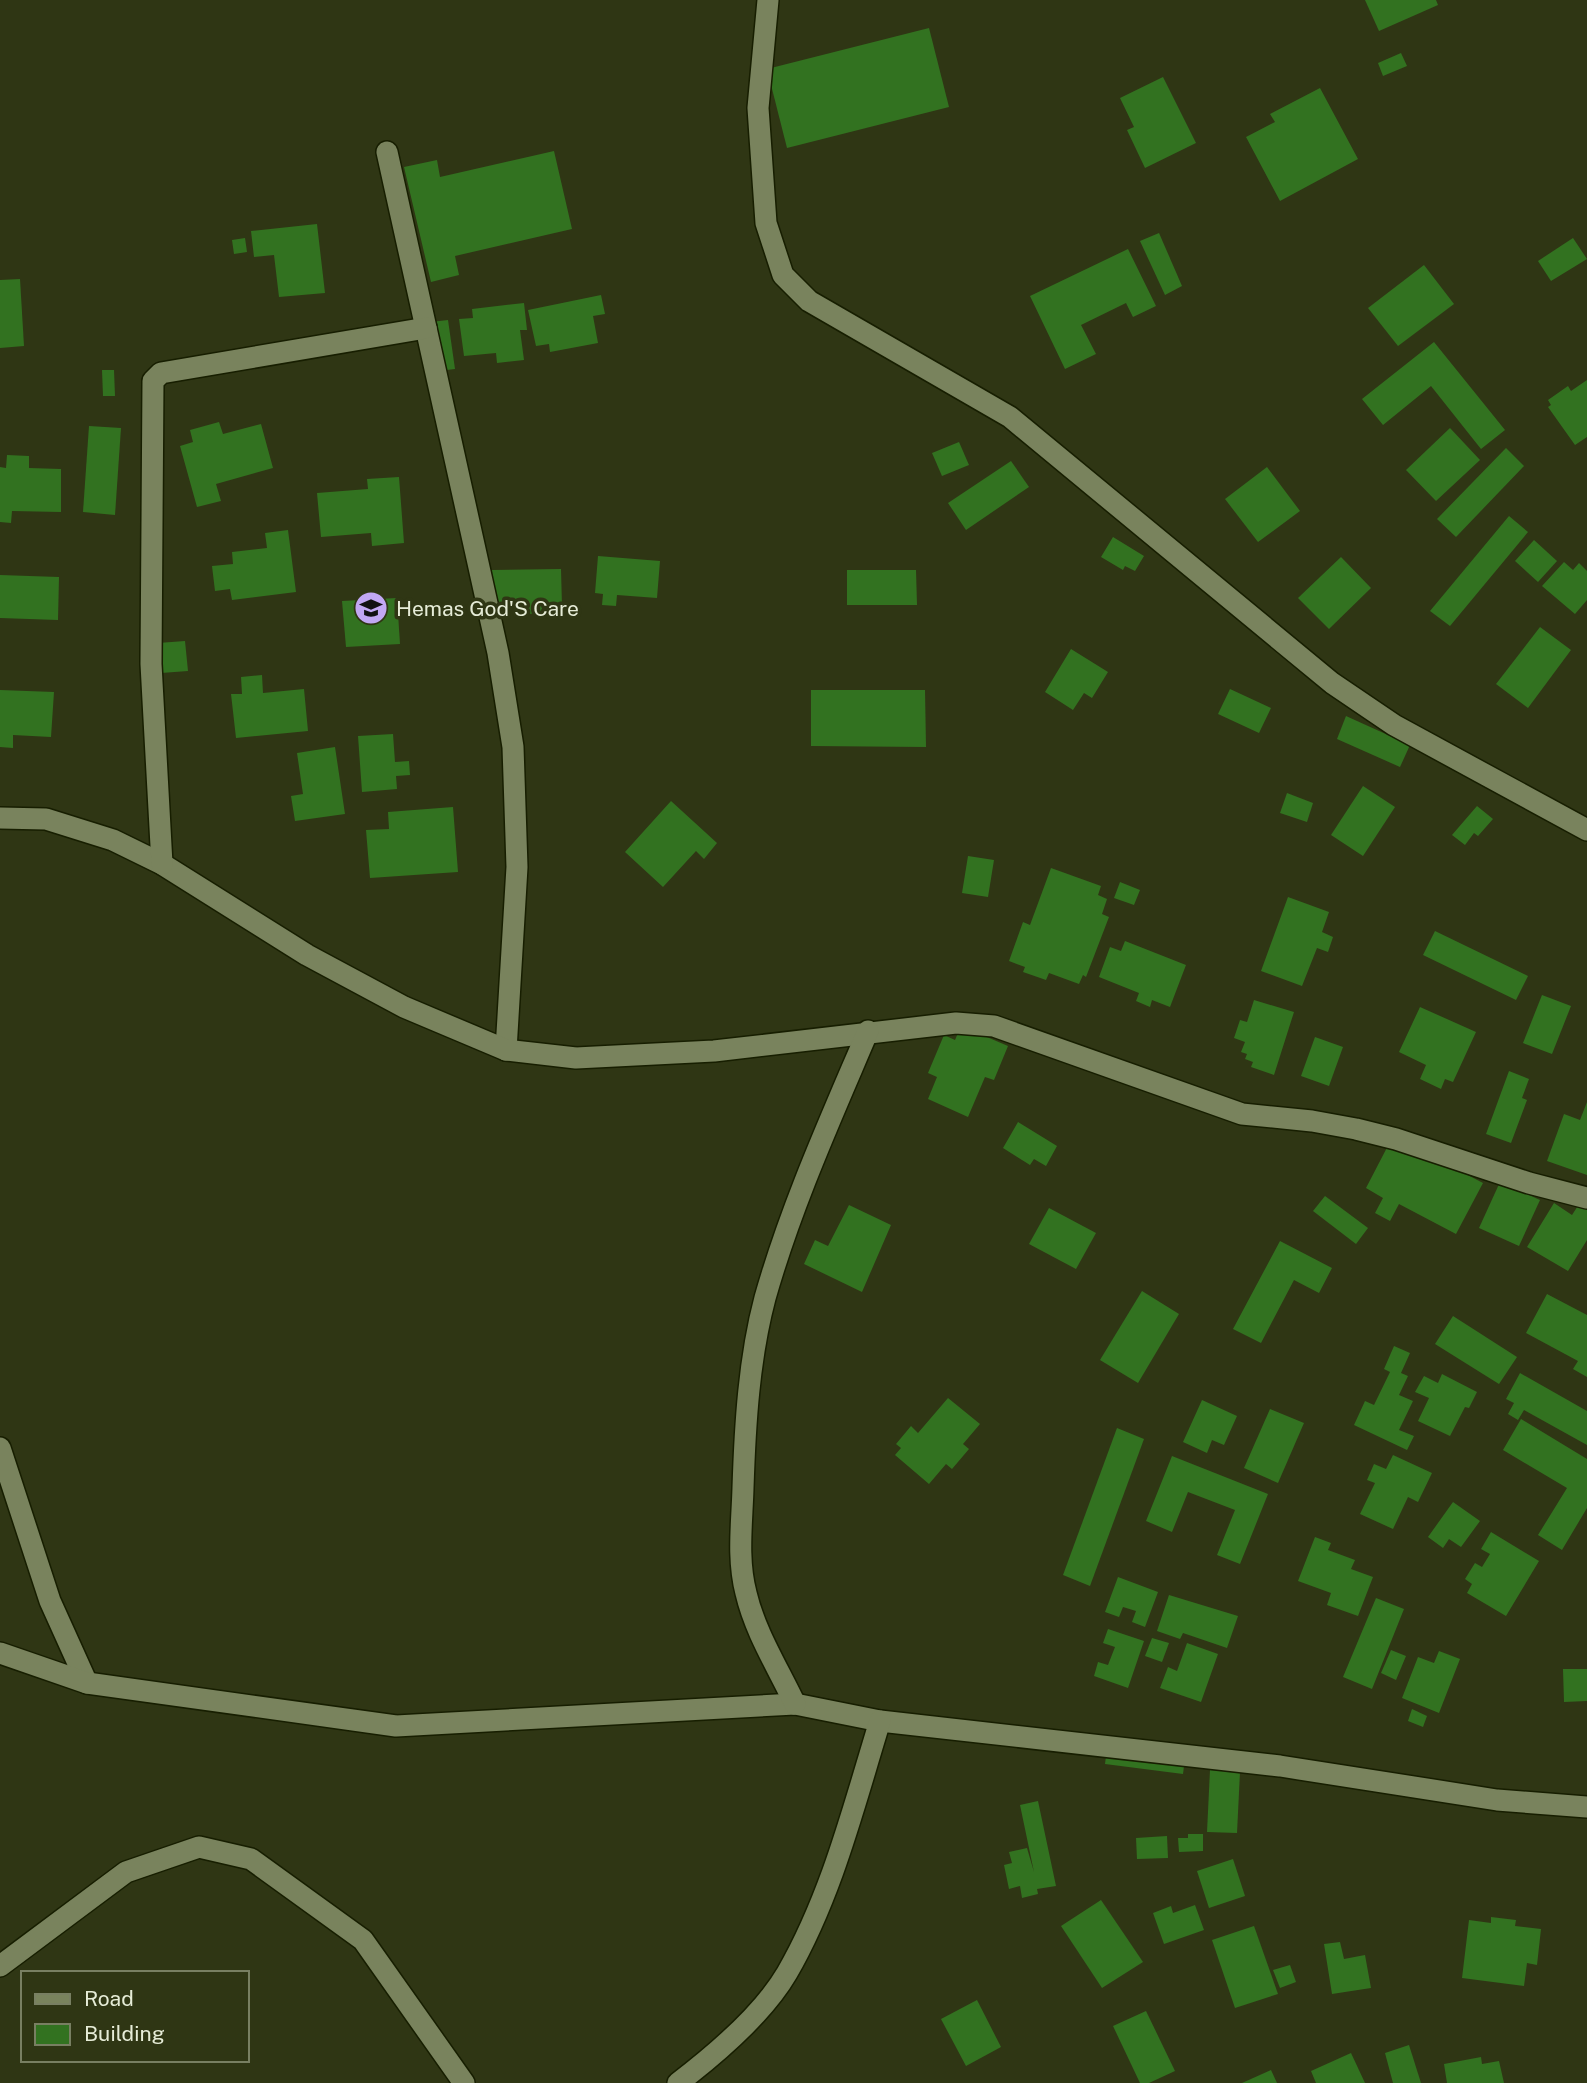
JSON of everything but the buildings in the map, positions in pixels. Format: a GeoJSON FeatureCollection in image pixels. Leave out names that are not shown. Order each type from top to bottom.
{"type":"FeatureCollection","features":[{"type":"Feature","properties":{"kind":"street"},"geometry":{"type":"LineString","coordinates":[[768,0],[758,108],[766,223],[783,275],[809,300],[1010,416],[1332,683],[1394,725],[1587,830]]}},
{"type":"Feature","properties":{"kind":"street"},"geometry":{"type":"LineString","coordinates":[[387,152],[498,653],[513,747],[517,867],[506,1050]]}},
{"type":"Feature","properties":{"kind":"street"},"geometry":{"type":"LineString","coordinates":[[162,864],[151,664],[153,381],[161,373],[426,328]]}},
{"type":"Feature","properties":{"kind":"street"},"geometry":{"type":"LineString","coordinates":[[0,818],[46,818],[80,827],[162,864],[319,962],[404,1007],[506,1050],[589,1058],[714,1051],[867,1031],[956,1023],[994,1026],[1242,1114],[1356,1129],[1396,1139],[1529,1184],[1587,1198]]}},
{"type":"Feature","properties":{"kind":"street"},"geometry":{"type":"LineString","coordinates":[[795,1704],[757,1626],[746,1593],[740,1559],[745,1445],[756,1345],[765,1299],[804,1186],[867,1031]]}},
{"type":"Feature","properties":{"kind":"street"},"geometry":{"type":"LineString","coordinates":[[0,1448],[50,1601],[87,1683]]}},
{"type":"Feature","properties":{"kind":"street"},"geometry":{"type":"LineString","coordinates":[[0,1653],[87,1683],[396,1726],[795,1704],[880,1721],[1280,1766],[1497,1800],[1587,1807]]}},
{"type":"Feature","properties":{"kind":"street"},"geometry":{"type":"LineString","coordinates":[[678,2083],[728,2044],[787,1974],[834,1868],[880,1721]]}},
{"type":"Feature","properties":{"kind":"street"},"geometry":{"type":"LineString","coordinates":[[0,1966],[126,1872],[199,1846],[251,1859],[363,1941],[464,2083]]}},
{"type":"Feature","properties":{"kind":"place","name":"Hemas God'S Care"},"geometry":{"type":"Point","coordinates":[371,608]}}]}
